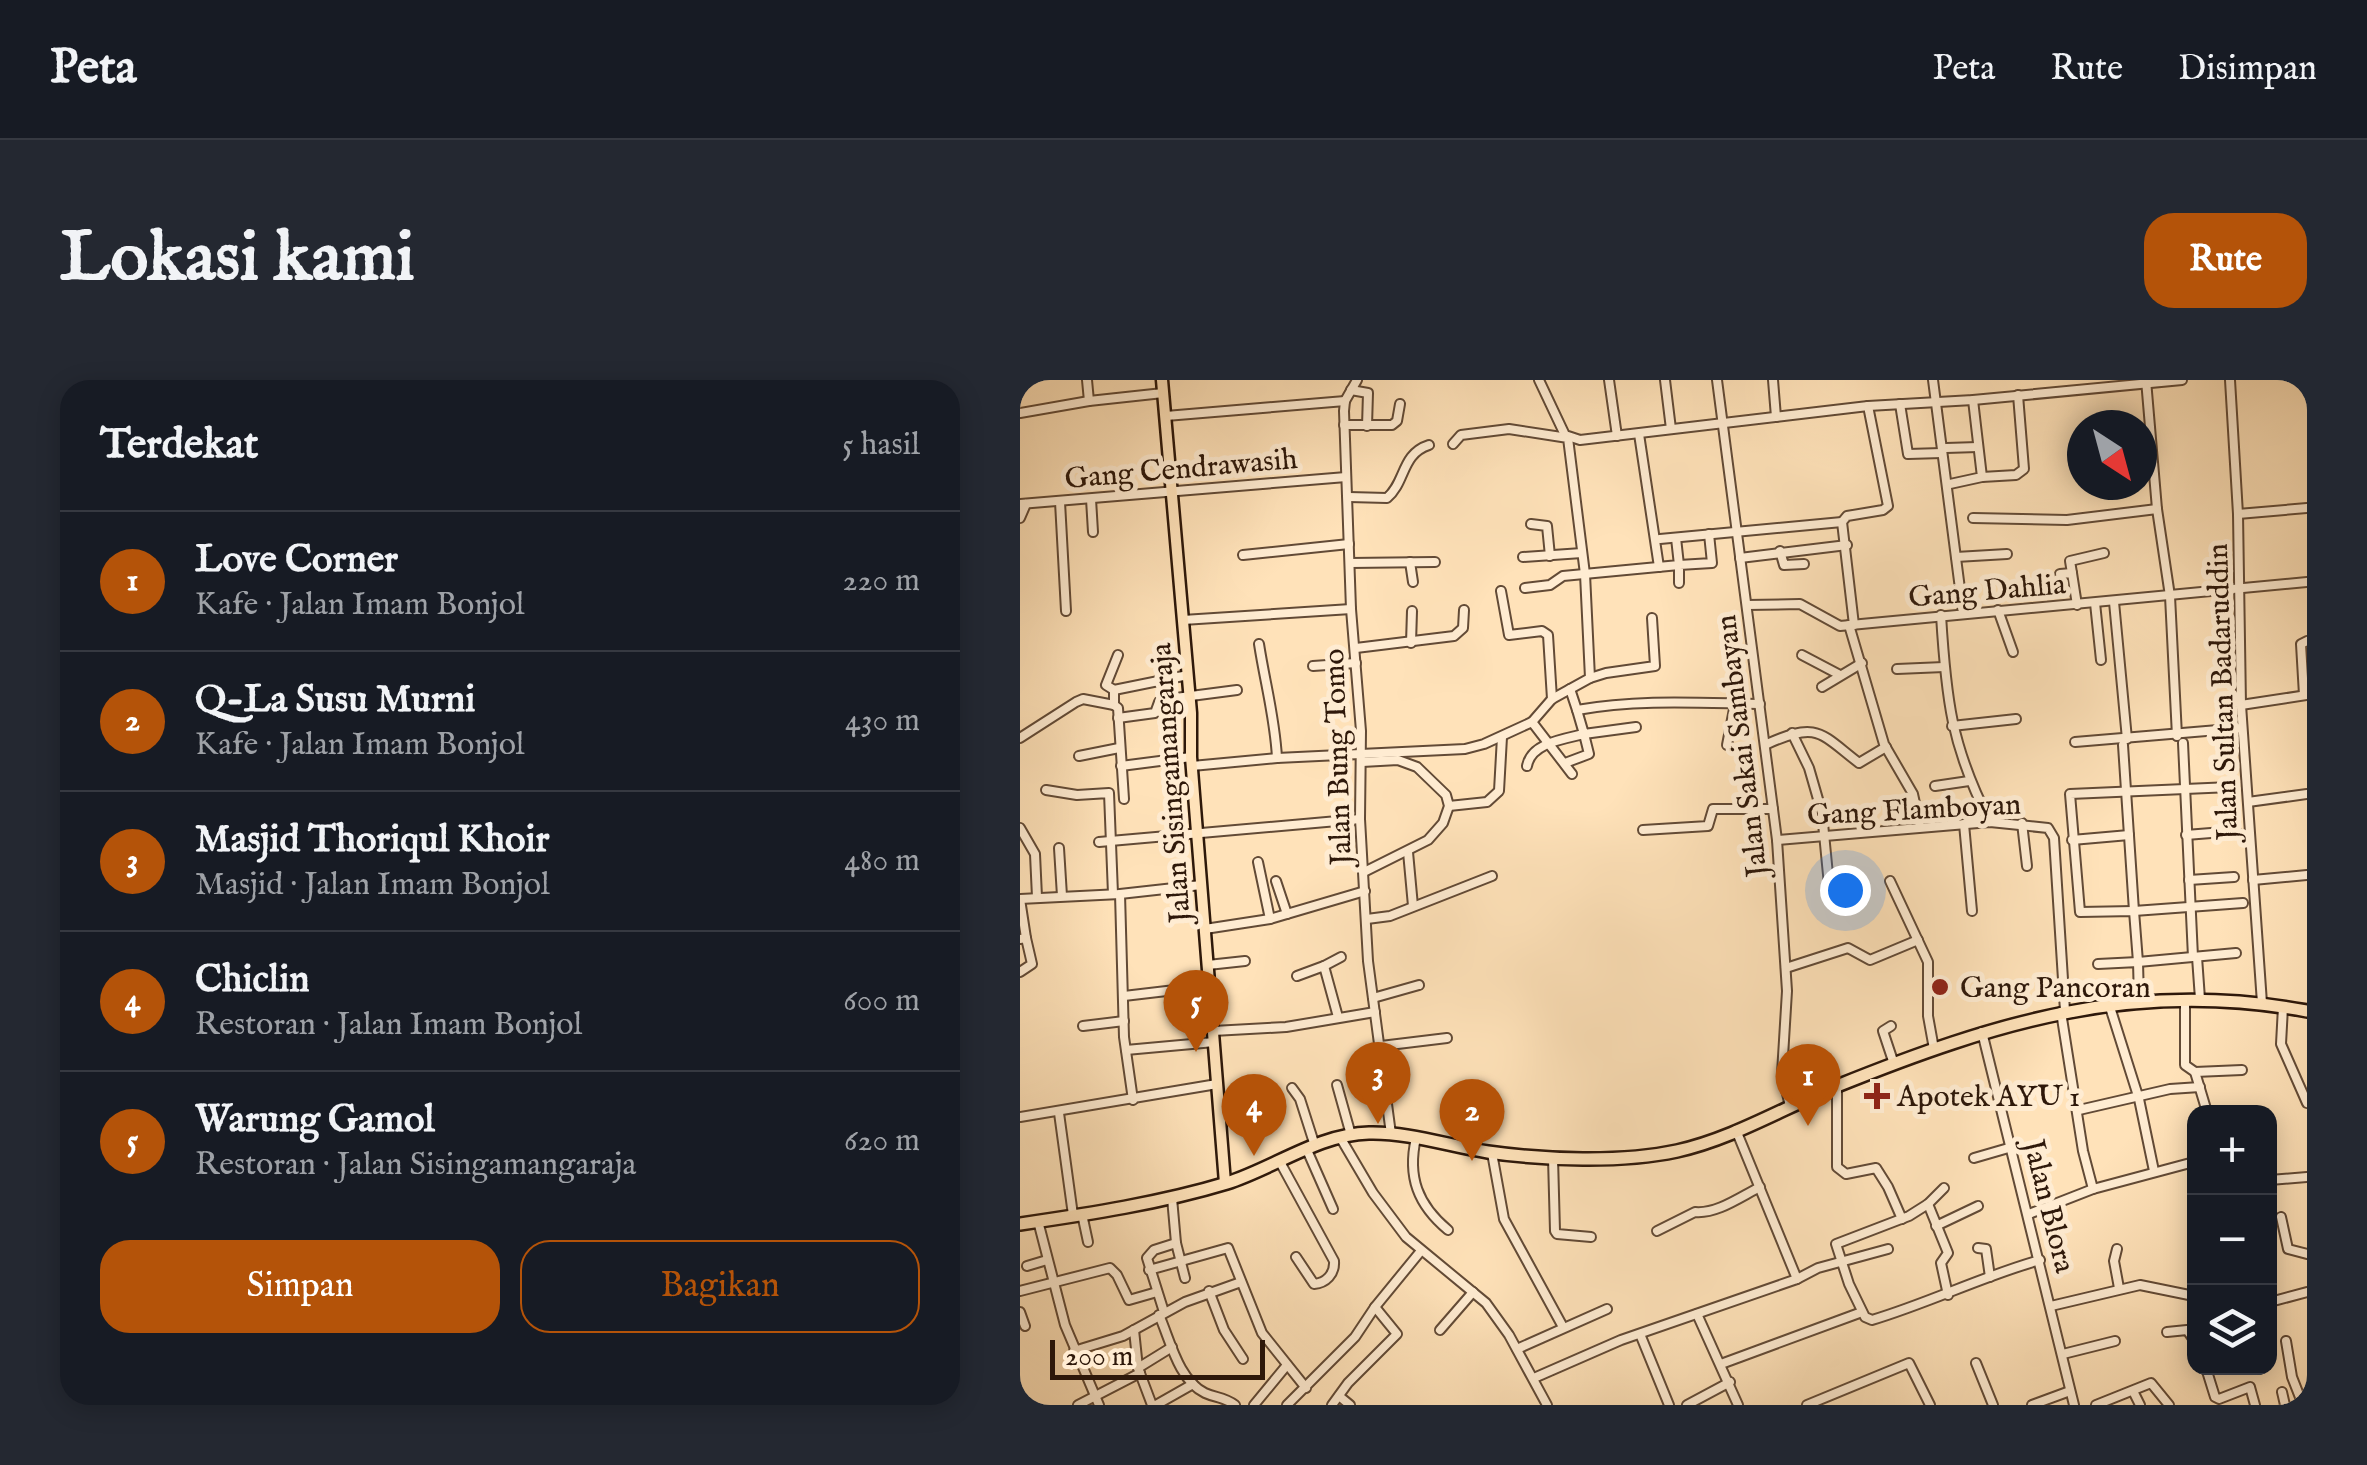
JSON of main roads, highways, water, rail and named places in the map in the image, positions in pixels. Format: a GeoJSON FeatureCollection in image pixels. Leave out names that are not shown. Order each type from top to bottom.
{"type":"FeatureCollection","features":[{"type":"Feature","properties":{"kind":"highway"},"geometry":{"type":"LineString","coordinates":[[1020,1224],[1172,1198],[1226,1184],[1346,1136],[1391,1134],[1492,1153],[1554,1158],[1670,1152],[1695,1147],[1836,1086],[1982,1032],[2109,1004],[2200,999],[2262,1002],[2307,1011]]}},
{"type":"Feature","properties":{"kind":"main road","name":"Jalan Sisingamangaraja"},"geometry":{"type":"LineString","coordinates":[[1162,380],[1226,1184]]}},
{"type":"Feature","properties":{"kind":"place","name":"Gang Pancoran"},"geometry":{"type":"Point","coordinates":[1940,987]}},
{"type":"Feature","properties":{"kind":"place","name":"Warung Gamol"},"geometry":{"type":"Point","coordinates":[1196,1052]}},
{"type":"Feature","properties":{"kind":"place","name":"Apotek AYU 1"},"geometry":{"type":"Point","coordinates":[1877,1096]}},
{"type":"Feature","properties":{"kind":"place","name":"Masjid Thoriqul Khoir"},"geometry":{"type":"Point","coordinates":[1378,1124]}},
{"type":"Feature","properties":{"kind":"place","name":"Love Corner"},"geometry":{"type":"Point","coordinates":[1808,1126]}},
{"type":"Feature","properties":{"kind":"place","name":"Chiclin"},"geometry":{"type":"Point","coordinates":[1254,1156]}},
{"type":"Feature","properties":{"kind":"place","name":"Q-La Susu Murni"},"geometry":{"type":"Point","coordinates":[1472,1161]}}]}
